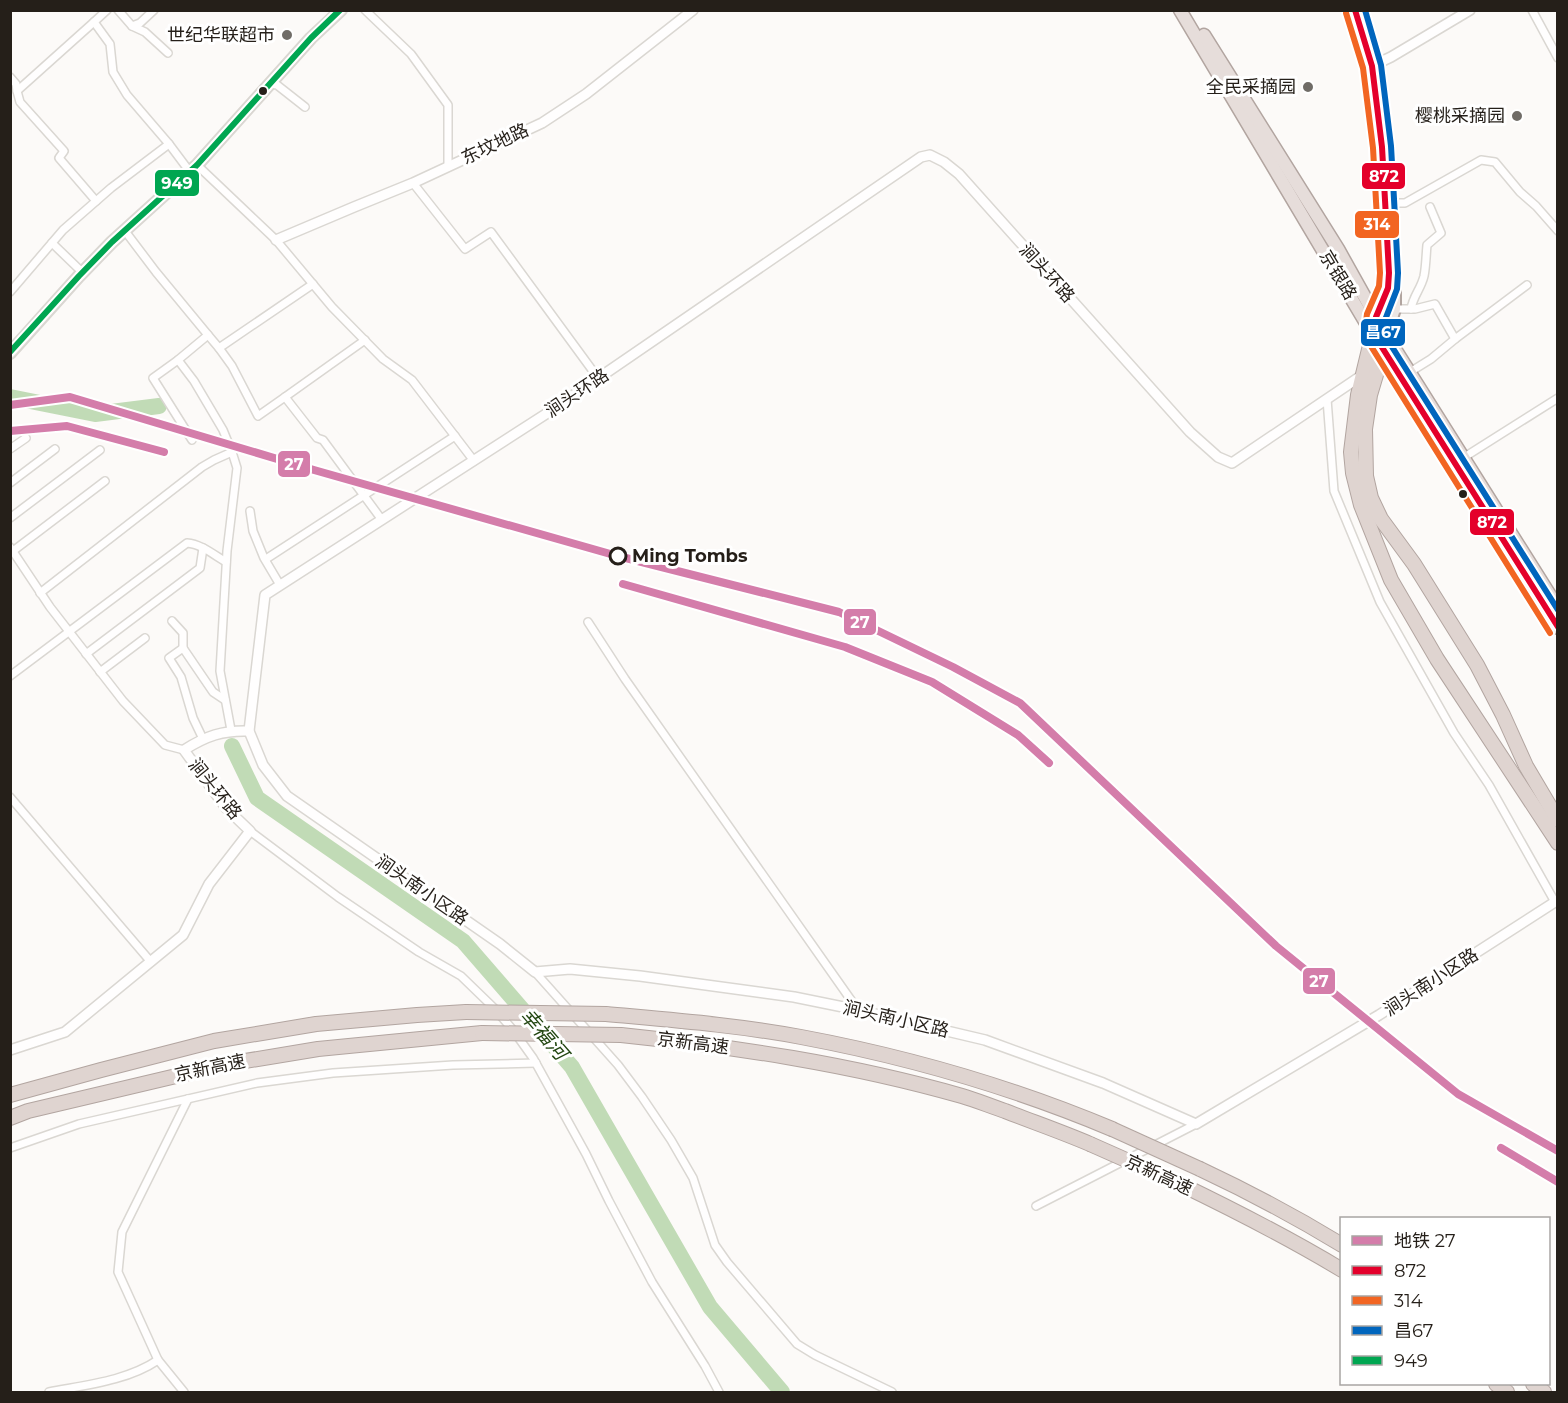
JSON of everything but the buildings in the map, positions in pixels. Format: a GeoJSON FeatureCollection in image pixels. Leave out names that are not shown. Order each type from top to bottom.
{"type":"FeatureCollection","features":[{"type":"Feature","properties":{"kind":"highway","name":"京银路"},"geometry":{"type":"LineString","coordinates":[[1180,10],[1379,334],[1410,372],[1557,608]]}},
{"type":"Feature","properties":{"kind":"highway","name":"京银路"},"geometry":{"type":"LineString","coordinates":[[1189,10],[1338,249],[1376,317],[1382,350],[1557,628]]}},
{"type":"Feature","properties":{"kind":"highway"},"geometry":{"type":"LineString","coordinates":[[1379,334],[1358,395],[1352,434],[1353,473],[1361,506],[1391,580],[1437,659],[1557,843]]}},
{"type":"Feature","properties":{"kind":"highway"},"geometry":{"type":"LineString","coordinates":[[1382,350],[1370,394],[1365,429],[1366,476],[1371,498],[1381,519],[1414,564],[1477,665],[1526,766],[1557,820]]}},
{"type":"Feature","properties":{"kind":"highway","name":"京新高速"},"geometry":{"type":"LineString","coordinates":[[10,1095],[214,1041],[316,1024],[466,1012],[606,1014],[705,1023],[779,1034],[888,1055],[969,1077],[1063,1108],[1238,1186],[1340,1244]]}},
{"type":"Feature","properties":{"kind":"highway","name":"京新高速"},"geometry":{"type":"LineString","coordinates":[[10,1118],[28,1111],[227,1064],[318,1049],[482,1033],[621,1035],[706,1044],[883,1075],[964,1097],[1058,1131],[1139,1165],[1228,1207],[1340,1269]]}},
{"type":"Feature","properties":{"kind":"main road"},"geometry":{"type":"LineString","coordinates":[[1355,10],[1378,79],[1391,203],[1395,309],[1379,334]]}},
{"type":"Feature","properties":{"kind":"main road"},"geometry":{"type":"LineString","coordinates":[[10,353],[82,273],[194,169],[311,38],[339,11]]}},
{"type":"Feature","properties":{"kind":"main road"},"geometry":{"type":"LineString","coordinates":[[1372,66],[1382,147],[1389,273],[1388,288],[1376,317]]}},
{"type":"Feature","properties":{"kind":"street"},"geometry":{"type":"LineString","coordinates":[[17,91],[106,10]]}},
{"type":"Feature","properties":{"kind":"street"},"geometry":{"type":"LineString","coordinates":[[118,10],[132,26],[145,32],[168,53]]}},
{"type":"Feature","properties":{"kind":"street"},"geometry":{"type":"LineString","coordinates":[[132,26],[140,23],[154,10]]}},
{"type":"Feature","properties":{"kind":"street"},"geometry":{"type":"LineString","coordinates":[[365,10],[411,54],[448,105],[448,167]]}},
{"type":"Feature","properties":{"kind":"street","name":"东坟地路"},"geometry":{"type":"LineString","coordinates":[[276,240],[413,183],[542,123],[586,94],[693,10]]}},
{"type":"Feature","properties":{"kind":"street"},"geometry":{"type":"LineString","coordinates":[[1372,66],[1470,10]]}},
{"type":"Feature","properties":{"kind":"street"},"geometry":{"type":"LineString","coordinates":[[1532,10],[1557,58]]}},
{"type":"Feature","properties":{"kind":"street"},"geometry":{"type":"LineString","coordinates":[[94,22],[110,44],[112,72],[127,95],[169,144],[194,169],[276,240],[332,307],[382,359],[412,380],[474,461]]}},
{"type":"Feature","properties":{"kind":"street"},"geometry":{"type":"LineString","coordinates":[[10,76],[16,84],[20,102],[64,151],[59,158],[96,201]]}},
{"type":"Feature","properties":{"kind":"street"},"geometry":{"type":"LineString","coordinates":[[270,84],[277,85],[306,107]]}},
{"type":"Feature","properties":{"kind":"street"},"geometry":{"type":"LineString","coordinates":[[10,292],[63,230],[169,144]]}},
{"type":"Feature","properties":{"kind":"street","name":"涧头环路"},"geometry":{"type":"LineString","coordinates":[[10,1050],[65,1032],[183,935],[209,884],[250,831],[226,808],[184,750],[203,738],[231,730],[249,731],[265,595],[549,412],[921,157],[930,155],[944,162],[959,174],[1190,432],[1218,457],[1232,463],[1364,374]]}},
{"type":"Feature","properties":{"kind":"street"},"geometry":{"type":"LineString","coordinates":[[1391,203],[1405,203],[1481,160],[1495,162],[1557,231]]}},
{"type":"Feature","properties":{"kind":"street"},"geometry":{"type":"LineString","coordinates":[[413,183],[465,249],[491,232],[598,378]]}},
{"type":"Feature","properties":{"kind":"street"},"geometry":{"type":"LineString","coordinates":[[1411,309],[1413,299],[1424,276],[1427,245],[1441,233],[1430,207]]}},
{"type":"Feature","properties":{"kind":"street"},"geometry":{"type":"LineString","coordinates":[[125,231],[232,366],[258,416],[364,340]]}},
{"type":"Feature","properties":{"kind":"street"},"geometry":{"type":"LineString","coordinates":[[52,243],[82,273]]}},
{"type":"Feature","properties":{"kind":"street"},"geometry":{"type":"LineString","coordinates":[[219,348],[313,284]]}},
{"type":"Feature","properties":{"kind":"street"},"geometry":{"type":"LineString","coordinates":[[1410,372],[1431,359],[1527,285]]}},
{"type":"Feature","properties":{"kind":"street"},"geometry":{"type":"LineString","coordinates":[[1395,309],[1411,309],[1435,304],[1455,339]]}},
{"type":"Feature","properties":{"kind":"street"},"geometry":{"type":"LineString","coordinates":[[192,440],[153,378],[207,335]]}},
{"type":"Feature","properties":{"kind":"street"},"geometry":{"type":"LineString","coordinates":[[178,360],[194,381],[223,430],[237,468],[226,562],[220,671],[231,730]]}},
{"type":"Feature","properties":{"kind":"street"},"geometry":{"type":"LineString","coordinates":[[285,397],[317,438],[323,440],[382,520]]}},
{"type":"Feature","properties":{"kind":"street"},"geometry":{"type":"LineString","coordinates":[[1463,458],[1557,398]]}},
{"type":"Feature","properties":{"kind":"street"},"geometry":{"type":"LineString","coordinates":[[1327,399],[1334,491],[1380,602],[1454,732],[1489,785],[1556,901]]}},
{"type":"Feature","properties":{"kind":"street"},"geometry":{"type":"LineString","coordinates":[[266,560],[455,436]]}},
{"type":"Feature","properties":{"kind":"street"},"geometry":{"type":"LineString","coordinates":[[10,449],[26,438]]}},
{"type":"Feature","properties":{"kind":"street"},"geometry":{"type":"LineString","coordinates":[[10,483],[55,449]]}},
{"type":"Feature","properties":{"kind":"street"},"geometry":{"type":"LineString","coordinates":[[10,518],[100,450]]}},
{"type":"Feature","properties":{"kind":"street"},"geometry":{"type":"LineString","coordinates":[[40,593],[202,467],[232,452]]}},
{"type":"Feature","properties":{"kind":"street"},"geometry":{"type":"LineString","coordinates":[[105,481],[12,549],[40,593],[123,701],[165,745],[184,750]]}},
{"type":"Feature","properties":{"kind":"street"},"geometry":{"type":"LineString","coordinates":[[250,511],[253,531],[280,585]]}},
{"type":"Feature","properties":{"kind":"street"},"geometry":{"type":"LineString","coordinates":[[10,676],[187,543],[203,548],[226,562]]}},
{"type":"Feature","properties":{"kind":"street"},"geometry":{"type":"LineString","coordinates":[[86,654],[200,568],[203,548]]}},
{"type":"Feature","properties":{"kind":"street"},"geometry":{"type":"LineString","coordinates":[[172,621],[183,633],[183,648],[213,692],[225,700]]}},
{"type":"Feature","properties":{"kind":"street"},"geometry":{"type":"LineString","coordinates":[[588,622],[625,679],[858,1010]]}},
{"type":"Feature","properties":{"kind":"street"},"geometry":{"type":"LineString","coordinates":[[100,672],[146,638]]}},
{"type":"Feature","properties":{"kind":"street"},"geometry":{"type":"LineString","coordinates":[[183,648],[169,658],[181,677],[193,718],[203,738]]}},
{"type":"Feature","properties":{"kind":"street","name":"涧头南小区路"},"geometry":{"type":"LineString","coordinates":[[249,731],[263,765],[287,795],[500,944],[535,972],[570,969],[640,976],[794,997],[858,1010],[985,1040],[1103,1083],[1196,1124],[1379,1015],[1556,901]]}},
{"type":"Feature","properties":{"kind":"street"},"geometry":{"type":"LineString","coordinates":[[10,797],[151,962]]}},
{"type":"Feature","properties":{"kind":"street"},"geometry":{"type":"LineString","coordinates":[[250,831],[338,897],[419,952],[461,976],[513,1030],[536,1063],[652,1282],[719,1392]]}},
{"type":"Feature","properties":{"kind":"street"},"geometry":{"type":"LineString","coordinates":[[535,972],[618,1065],[642,1096],[693,1178],[715,1245],[727,1262],[797,1344],[892,1392]]}},
{"type":"Feature","properties":{"kind":"street"},"geometry":{"type":"LineString","coordinates":[[10,1148],[79,1124],[257,1083],[333,1073],[453,1065],[536,1063]]}},
{"type":"Feature","properties":{"kind":"street"},"geometry":{"type":"LineString","coordinates":[[184,1392],[159,1360],[118,1272],[122,1232],[188,1099]]}},
{"type":"Feature","properties":{"kind":"street"},"geometry":{"type":"LineString","coordinates":[[1036,1206],[1196,1124]]}},
{"type":"Feature","properties":{"kind":"street"},"geometry":{"type":"LineString","coordinates":[[49,1392],[106,1381],[146,1368],[159,1360]]}},
{"type":"Feature","properties":{"kind":"waterway","name":"幸福河"},"geometry":{"type":"LineString","coordinates":[[10,397],[95,414],[159,406]]}},
{"type":"Feature","properties":{"kind":"waterway","name":"幸福河"},"geometry":{"type":"LineString","coordinates":[[232,746],[257,798],[463,941],[572,1067],[710,1307],[782,1392]]}},
{"type":"Feature","properties":{"kind":"metro line","name":"27"},"geometry":{"type":"LineString","coordinates":[[10,405],[70,397],[314,470],[614,555],[839,612],[953,667],[1020,703],[1276,946],[1458,1094],[1558,1151]]}},
{"type":"Feature","properties":{"kind":"metro line","name":"27"},"geometry":{"type":"LineString","coordinates":[[10,431],[67,426],[164,452]]}},
{"type":"Feature","properties":{"kind":"metro line","name":"27"},"geometry":{"type":"LineString","coordinates":[[623,584],[845,647],[932,682],[1018,735],[1049,763]]}},
{"type":"Feature","properties":{"kind":"metro line","name":"27"},"geometry":{"type":"LineString","coordinates":[[1501,1148],[1558,1182]]}},
{"type":"Feature","properties":{"kind":"transit line","name":"949"},"geometry":{"type":"LineString","coordinates":[[10,352],[112,242],[197,165],[311,38],[340,10]]}},
{"type":"Feature","properties":{"kind":"transit line","name":"872"},"geometry":{"type":"LineString","coordinates":[[1355,10],[1372,66],[1382,147],[1385,200],[1388,288],[1376,317],[1373,333],[1558,627]]}},
{"type":"Feature","properties":{"kind":"transit line","name":"昌67"},"geometry":{"type":"LineString","coordinates":[[1365,10],[1381,65],[1391,146],[1398,273],[1397,289],[1382,331],[1558,610]]}},
{"type":"Feature","properties":{"kind":"transit line","name":"314"},"geometry":{"type":"LineString","coordinates":[[1346,13],[1363,68],[1373,148],[1376,201],[1379,286],[1367,314],[1364,335],[1550,633]]}},
{"type":"Feature","properties":{"kind":"place","name":"世纪华联超市"},"geometry":{"type":"Point","coordinates":[287,35]}},
{"type":"Feature","properties":{"kind":"place","name":"全民采摘园"},"geometry":{"type":"Point","coordinates":[1308,87]}},
{"type":"Feature","properties":{"kind":"place","name":"樱桃采摘园"},"geometry":{"type":"Point","coordinates":[1517,116]}},
{"type":"Feature","properties":{"kind":"place","name":"Ming Tombs"},"geometry":{"type":"Point","coordinates":[618,556]}}]}
